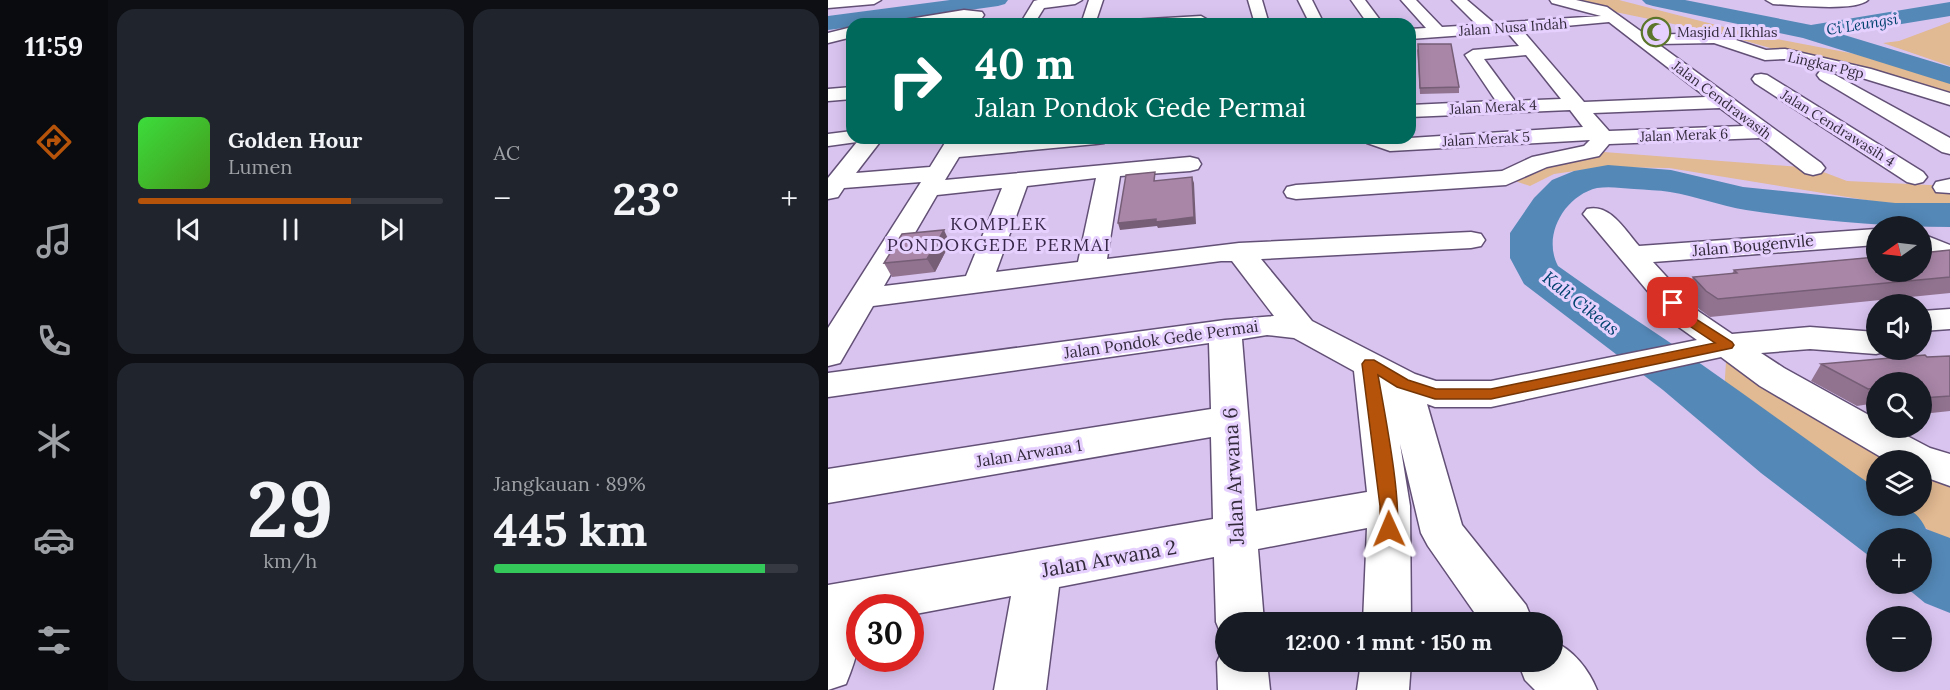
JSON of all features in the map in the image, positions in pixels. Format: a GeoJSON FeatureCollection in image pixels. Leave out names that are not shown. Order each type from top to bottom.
{"type":"FeatureCollection","features":[{"type":"Feature","properties":{"kind":"street"},"geometry":{"type":"LineString","coordinates":[[828,4],[874,0]]}},
{"type":"Feature","properties":{"kind":"street"},"geometry":{"type":"LineString","coordinates":[[1031,18],[1039,4],[1076,0]]}},
{"type":"Feature","properties":{"kind":"street"},"geometry":{"type":"LineString","coordinates":[[1090,18],[1096,0]]}},
{"type":"Feature","properties":{"kind":"street"},"geometry":{"type":"LineString","coordinates":[[1255,0],[1260,18]]}},
{"type":"Feature","properties":{"kind":"street"},"geometry":{"type":"LineString","coordinates":[[1305,0],[1314,18]]}},
{"type":"Feature","properties":{"kind":"street"},"geometry":{"type":"LineString","coordinates":[[1358,0],[1372,18]]}},
{"type":"Feature","properties":{"kind":"street"},"geometry":{"type":"LineString","coordinates":[[1408,0],[1438,32]]}},
{"type":"Feature","properties":{"kind":"street"},"geometry":{"type":"LineString","coordinates":[[1459,0],[1491,29]]}},
{"type":"Feature","properties":{"kind":"street"},"geometry":{"type":"LineString","coordinates":[[1557,0],[1609,15]]}},
{"type":"Feature","properties":{"kind":"street"},"geometry":{"type":"LineString","coordinates":[[1773,0],[1830,3],[1861,0]]}},
{"type":"Feature","properties":{"kind":"street"},"geometry":{"type":"LineString","coordinates":[[1542,7],[1577,4]]}},
{"type":"Feature","properties":{"kind":"street"},"geometry":{"type":"LineString","coordinates":[[1472,12],[1496,10]]}},
{"type":"Feature","properties":{"kind":"street","name":"Jalan Nusa Indah"},"geometry":{"type":"LineString","coordinates":[[1416,34],[1557,24],[1609,15]]}},
{"type":"Feature","properties":{"kind":"street","name":"Jalan Cendrawasih"},"geometry":{"type":"LineString","coordinates":[[1609,15],[1813,168]]}},
{"type":"Feature","properties":{"kind":"street"},"geometry":{"type":"LineString","coordinates":[[1557,24],[1570,35]]}},
{"type":"Feature","properties":{"kind":"street"},"geometry":{"type":"LineString","coordinates":[[1296,192],[1506,178],[1540,162],[1598,140],[1577,106],[1512,28]]}},
{"type":"Feature","properties":{"kind":"street"},"geometry":{"type":"LineString","coordinates":[[828,38],[846,34]]}},
{"type":"Feature","properties":{"kind":"street","name":"Lingkar Pgp"},"geometry":{"type":"LineString","coordinates":[[1642,40],[1714,38],[1766,55],[1792,56],[1865,73],[1950,99]]}},
{"type":"Feature","properties":{"kind":"street"},"geometry":{"type":"LineString","coordinates":[[1509,106],[1473,55],[1480,52],[1531,50]]}},
{"type":"Feature","properties":{"kind":"street"},"geometry":{"type":"LineString","coordinates":[[1722,57],[1766,55]]}},
{"type":"Feature","properties":{"kind":"street"},"geometry":{"type":"LineString","coordinates":[[1668,60],[1689,58]]}},
{"type":"Feature","properties":{"kind":"street"},"geometry":{"type":"LineString","coordinates":[[1698,82],[1865,73]]}},
{"type":"Feature","properties":{"kind":"street"},"geometry":{"type":"LineString","coordinates":[[1826,75],[1950,147]]}},
{"type":"Feature","properties":{"kind":"street","name":"Jalan Cendrawasih 4"},"geometry":{"type":"LineString","coordinates":[[1743,80],[1915,177]]}},
{"type":"Feature","properties":{"kind":"street"},"geometry":{"type":"LineString","coordinates":[[1638,88],[1655,105]]}},
{"type":"Feature","properties":{"kind":"street"},"geometry":{"type":"LineString","coordinates":[[828,95],[846,94]]}},
{"type":"Feature","properties":{"kind":"street","name":"Jalan Merak 4"},"geometry":{"type":"LineString","coordinates":[[1416,111],[1509,106],[1725,102]]}},
{"type":"Feature","properties":{"kind":"street"},"geometry":{"type":"LineString","coordinates":[[828,110],[846,108]]}},
{"type":"Feature","properties":{"kind":"street","name":"Jalan Merak 6"},"geometry":{"type":"LineString","coordinates":[[1598,140],[1765,132]]}},
{"type":"Feature","properties":{"kind":"street"},"geometry":{"type":"LineString","coordinates":[[828,140],[846,138]]}},
{"type":"Feature","properties":{"kind":"street","name":"Jalan Merak 5"},"geometry":{"type":"LineString","coordinates":[[1416,144],[1598,140]]}},
{"type":"Feature","properties":{"kind":"street"},"geometry":{"type":"LineString","coordinates":[[835,178],[866,144]]}},
{"type":"Feature","properties":{"kind":"street"},"geometry":{"type":"LineString","coordinates":[[835,178],[1060,144]]}},
{"type":"Feature","properties":{"kind":"street"},"geometry":{"type":"LineString","coordinates":[[944,163],[1018,179],[1190,164]]}},
{"type":"Feature","properties":{"kind":"street"},"geometry":{"type":"LineString","coordinates":[[828,356],[944,163]]}},
{"type":"Feature","properties":{"kind":"street"},"geometry":{"type":"LineString","coordinates":[[1091,271],[1109,170]]}},
{"type":"Feature","properties":{"kind":"street"},"geometry":{"type":"LineString","coordinates":[[977,285],[1018,179]]}},
{"type":"Feature","properties":{"kind":"street"},"geometry":{"type":"LineString","coordinates":[[1596,214],[1687,318],[1718,346],[1901,450]]}},
{"type":"Feature","properties":{"kind":"street","name":"Jalan Bougenvile"},"geometry":{"type":"LineString","coordinates":[[1630,255],[1866,238]]}},
{"type":"Feature","properties":{"kind":"street"},"geometry":{"type":"LineString","coordinates":[[863,298],[1239,251],[1471,240]]}},
{"type":"Feature","properties":{"kind":"street"},"geometry":{"type":"LineString","coordinates":[[1932,247],[1950,255]]}},
{"type":"Feature","properties":{"kind":"street"},"geometry":{"type":"LineString","coordinates":[[1239,251],[1301,328]]}},
{"type":"Feature","properties":{"kind":"street"},"geometry":{"type":"LineString","coordinates":[[1932,320],[1950,319]]}},
{"type":"Feature","properties":{"kind":"street","name":"Jalan Pondok Gede Permai"},"geometry":{"type":"LineString","coordinates":[[828,385],[1267,325],[1301,328],[1386,374],[1435,394],[1491,394],[1718,346],[1810,338]]}},
{"type":"Feature","properties":{"kind":"street"},"geometry":{"type":"LineString","coordinates":[[1810,338],[1866,326]]}},
{"type":"Feature","properties":{"kind":"street","name":"Jalan Arwana 6"},"geometry":{"type":"LineString","coordinates":[[1225,330],[1240,612]]}},
{"type":"Feature","properties":{"kind":"street"},"geometry":{"type":"LineString","coordinates":[[1810,338],[1866,342]]}},
{"type":"Feature","properties":{"kind":"street"},"geometry":{"type":"LineString","coordinates":[[1932,340],[1950,339]]}},
{"type":"Feature","properties":{"kind":"street"},"geometry":{"type":"LineString","coordinates":[[1386,374],[1389,506],[1387,612]]}},
{"type":"Feature","properties":{"kind":"street"},"geometry":{"type":"LineString","coordinates":[[1386,374],[1443,533],[1502,612]]}},
{"type":"Feature","properties":{"kind":"street","name":"Jalan Arwana 1"},"geometry":{"type":"LineString","coordinates":[[828,486],[1230,420]]}},
{"type":"Feature","properties":{"kind":"street"},"geometry":{"type":"LineString","coordinates":[[1932,465],[1950,470]]}},
{"type":"Feature","properties":{"kind":"street","name":"Jalan Arwana 2"},"geometry":{"type":"LineString","coordinates":[[840,606],[1389,506]]}},
{"type":"Feature","properties":{"kind":"street"},"geometry":{"type":"LineString","coordinates":[[1020,690],[1038,571]]}},
{"type":"Feature","properties":{"kind":"street"},"geometry":{"type":"LineString","coordinates":[[828,666],[840,606]]}},
{"type":"Feature","properties":{"kind":"street"},"geometry":{"type":"LineString","coordinates":[[1243,672],[1244,690]]}},
{"type":"Feature","properties":{"kind":"street"},"geometry":{"type":"LineString","coordinates":[[1553,672],[1571,690]]}},
{"type":"Feature","properties":{"kind":"shaded area"},"geometry":{"type":"Polygon","coordinates":[[[1557,0],[1619,0],[1755,35],[1892,61],[1950,79],[1950,99],[1717,33],[1557,0]]]}},
{"type":"Feature","properties":{"kind":"shaded area"},"geometry":{"type":"Polygon","coordinates":[[[1950,22],[1950,66],[1883,43],[1899,41],[1950,22]]]}},
{"type":"Feature","properties":{"kind":"shaded area"},"geometry":{"type":"Polygon","coordinates":[[[1591,151],[1813,168],[1847,181],[1950,186],[1950,209],[1872,201],[1669,168],[1602,167],[1554,174],[1530,186],[1506,178],[1591,151]]]}},
{"type":"Feature","properties":{"kind":"shaded area"},"geometry":{"type":"Polygon","coordinates":[[[1727,345],[1866,431],[1866,438],[1877,438],[1899,450],[1866,450],[1866,491],[1809,456],[1724,394],[1727,345]]]}},
{"type":"Feature","properties":{"kind":"shaded area"},"geometry":{"type":"Polygon","coordinates":[[[1932,464],[1950,470],[1950,543],[1932,532],[1932,528],[1926,528],[1906,516],[1932,516],[1932,464]]]}},
{"type":"Feature","properties":{"kind":"building"},"geometry":{"type":"Polygon","coordinates":[[[1418,44],[1451,44],[1459,87],[1420,88],[1418,44]]]}},
{"type":"Feature","properties":{"kind":"building"},"geometry":{"type":"Polygon","coordinates":[[[1155,172],[1154,181],[1192,177],[1194,217],[1156,222],[1156,219],[1118,223],[1126,175],[1155,172]]]}},
{"type":"Feature","properties":{"kind":"building"},"geometry":{"type":"Polygon","coordinates":[[[944,230],[927,259],[884,263],[902,234],[944,230]]]}},
{"type":"Feature","properties":{"kind":"building"},"geometry":{"type":"Polygon","coordinates":[[[1950,250],[1950,277],[1932,279],[1932,252],[1950,250]]]}},
{"type":"Feature","properties":{"kind":"building"},"geometry":{"type":"Polygon","coordinates":[[[1866,258],[1866,282],[1897,282],[1718,299],[1706,291],[1693,277],[1737,273],[1734,270],[1866,258]]]}},
{"type":"Feature","properties":{"kind":"building"},"geometry":{"type":"Polygon","coordinates":[[[1950,356],[1950,396],[1932,397],[1932,372],[1866,372],[1866,388],[1821,364],[1867,360],[1932,360],[1932,357],[1950,356]]]}},
{"type":"Feature","properties":{"kind":"waterway"},"geometry":{"type":"LineString","coordinates":[[865,18],[998,0]]}},
{"type":"Feature","properties":{"kind":"waterway"},"geometry":{"type":"LineString","coordinates":[[1653,0],[1809,32],[1950,76]]}},
{"type":"Feature","properties":{"kind":"waterway","name":"Ci Leungsi"},"geometry":{"type":"LineString","coordinates":[[1817,31],[1950,9]]}},
{"type":"Feature","properties":{"kind":"waterway"},"geometry":{"type":"LineString","coordinates":[[828,23],[846,21]]}},
{"type":"Feature","properties":{"kind":"waterway","name":"Kali Cikeas"},"geometry":{"type":"LineString","coordinates":[[1883,528],[1782,456],[1682,377],[1607,325],[1540,274],[1532,258],[1531,233],[1548,206],[1565,188],[1587,179],[1608,176],[1671,181],[1743,198],[1792,204],[1895,215],[1950,215]]}},
{"type":"Feature","properties":{"kind":"waterway","name":"Kali Cikeas"},"geometry":{"type":"LineString","coordinates":[[1932,566],[1950,580]]}},
{"type":"Feature","properties":{"kind":"place","name":"Masjid Al Ikhlas"},"geometry":{"type":"Point","coordinates":[1656,32]}},
{"type":"Feature","properties":{"kind":"district","name":"KOMPLEK PONDOKGEDE PERMAI"},"geometry":{"type":"Point","coordinates":[999,233]}},
{"type":"Feature","properties":{"kind":"route"},"geometry":{"type":"LineString","coordinates":[[1389,529],[1389,506],[1370,364],[1402,383],[1435,394],[1491,394],[1727,345],[1687,318],[1673,303]]}}]}
